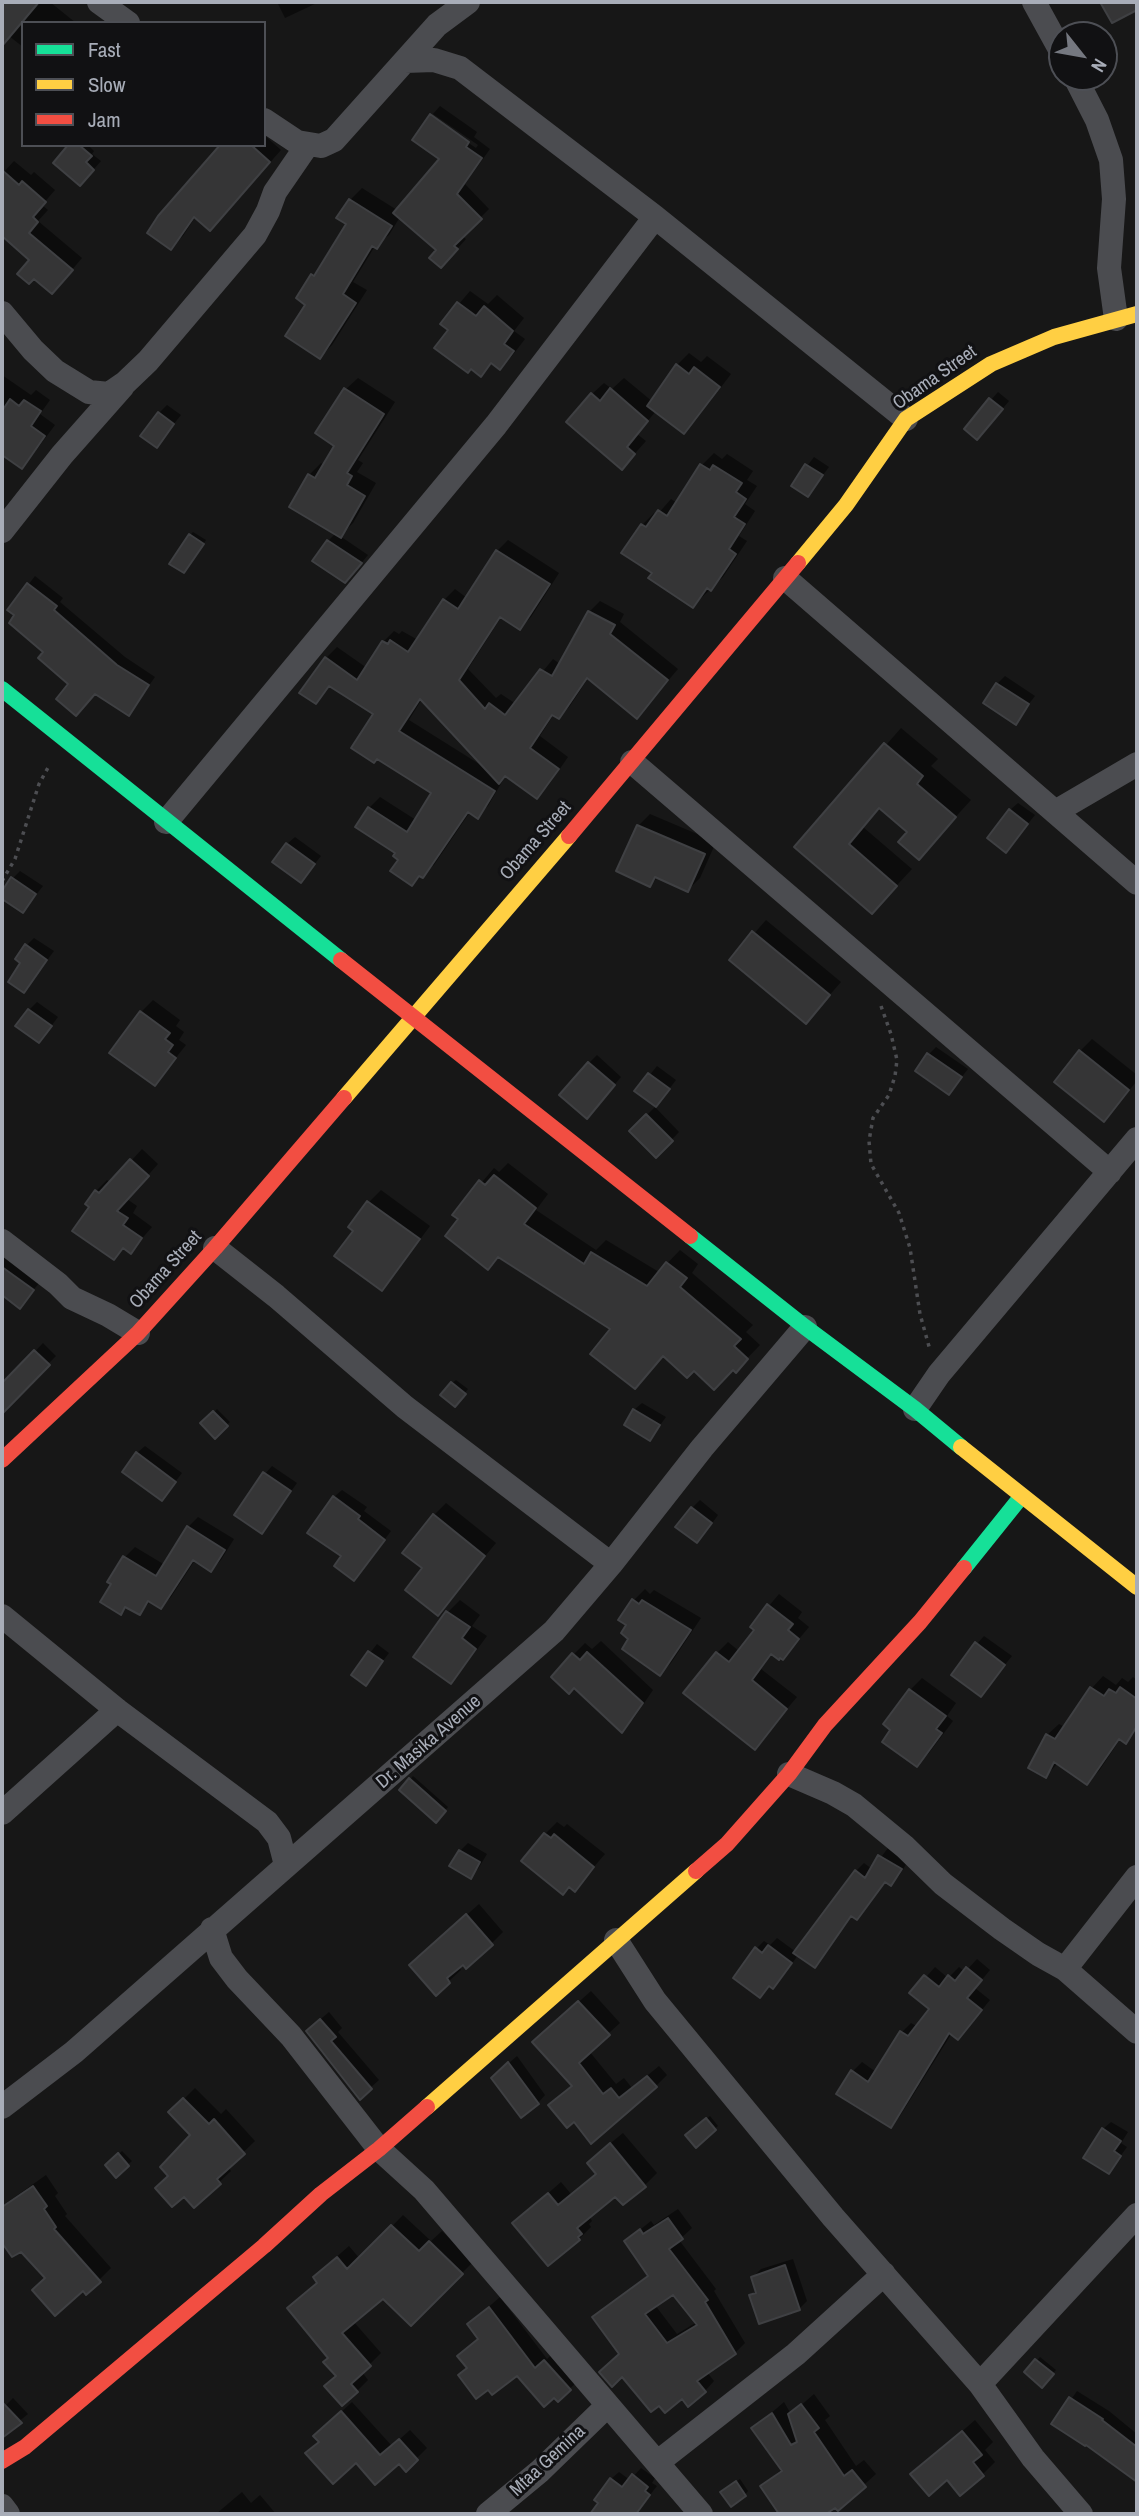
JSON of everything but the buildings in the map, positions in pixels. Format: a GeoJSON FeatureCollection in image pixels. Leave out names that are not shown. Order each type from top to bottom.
{"type":"FeatureCollection","features":[{"type":"Feature","properties":{"kind":"street"},"geometry":{"type":"LineString","coordinates":[[102,2],[126,21]]}},
{"type":"Feature","properties":{"kind":"street"},"geometry":{"type":"LineString","coordinates":[[266,121],[297,142],[321,146],[334,140],[437,25],[468,2]]}},
{"type":"Feature","properties":{"kind":"street"},"geometry":{"type":"LineString","coordinates":[[1034,2],[1048,28]]}},
{"type":"Feature","properties":{"kind":"street"},"geometry":{"type":"LineString","coordinates":[[405,61],[433,60],[460,68],[655,217],[906,419]]}},
{"type":"Feature","properties":{"kind":"street"},"geometry":{"type":"LineString","coordinates":[[1082,91],[1097,120],[1111,160],[1114,199],[1109,268],[1127,316]]}},
{"type":"Feature","properties":{"kind":"street"},"geometry":{"type":"LineString","coordinates":[[2,531],[62,455],[125,383],[148,361],[255,235],[275,192],[308,144]]}},
{"type":"Feature","properties":{"kind":"street"},"geometry":{"type":"LineString","coordinates":[[166,822],[496,425],[655,217]]}},
{"type":"Feature","properties":{"kind":"street"},"geometry":{"type":"LineString","coordinates":[[2,313],[55,371],[89,392],[109,394],[125,383]]}},
{"type":"Feature","properties":{"kind":"street","name":"Obama Street"},"geometry":{"type":"LineString","coordinates":[[2,1460],[138,1333],[215,1248],[632,762],[846,505],[906,419],[991,364],[1054,337],[1127,316]]}},
{"type":"Feature","properties":{"kind":"street"},"geometry":{"type":"LineString","coordinates":[[785,578],[1137,883]]}},
{"type":"Feature","properties":{"kind":"street"},"geometry":{"type":"LineString","coordinates":[[2,689],[412,1017],[805,1327],[915,1409],[1021,1497],[1137,1587]]}},
{"type":"Feature","properties":{"kind":"street"},"geometry":{"type":"LineString","coordinates":[[632,762],[1110,1172]]}},
{"type":"Feature","properties":{"kind":"street"},"geometry":{"type":"LineString","coordinates":[[1055,812],[1137,764]]}},
{"type":"Feature","properties":{"kind":"street"},"geometry":{"type":"LineString","coordinates":[[915,1409],[939,1374],[1137,1139]]}},
{"type":"Feature","properties":{"kind":"street"},"geometry":{"type":"LineString","coordinates":[[2,1241],[72,1298],[138,1333]]}},
{"type":"Feature","properties":{"kind":"street"},"geometry":{"type":"LineString","coordinates":[[215,1248],[276,1296],[405,1407],[611,1564]]}},
{"type":"Feature","properties":{"kind":"street","name":"Dr. Masika Avenue"},"geometry":{"type":"LineString","coordinates":[[2,2107],[74,2052],[554,1631],[611,1564],[702,1448],[805,1327]]}},
{"type":"Feature","properties":{"kind":"street"},"geometry":{"type":"LineString","coordinates":[[2,2461],[25,2446],[264,2246],[321,2194],[379,2149],[727,1844],[789,1774],[825,1725],[920,1622],[1021,1497]]}},
{"type":"Feature","properties":{"kind":"street"},"geometry":{"type":"LineString","coordinates":[[2,1616],[117,1710],[267,1822],[279,1838],[286,1865]]}},
{"type":"Feature","properties":{"kind":"street"},"geometry":{"type":"LineString","coordinates":[[2,1813],[117,1710]]}},
{"type":"Feature","properties":{"kind":"street"},"geometry":{"type":"LineString","coordinates":[[789,1774],[853,1805],[905,1847],[943,1884],[1038,1954],[1065,1969],[1137,2032]]}},
{"type":"Feature","properties":{"kind":"street"},"geometry":{"type":"LineString","coordinates":[[1065,1969],[1137,1877]]}},
{"type":"Feature","properties":{"kind":"street"},"geometry":{"type":"LineString","coordinates":[[212,1929],[221,1958],[291,2036],[379,2149],[424,2190],[701,2514]]}},
{"type":"Feature","properties":{"kind":"street"},"geometry":{"type":"LineString","coordinates":[[615,1940],[655,2001],[833,2217],[980,2384],[1033,2458],[1081,2514]]}},
{"type":"Feature","properties":{"kind":"street"},"geometry":{"type":"LineString","coordinates":[[980,2384],[1137,2215]]}},
{"type":"Feature","properties":{"kind":"street"},"geometry":{"type":"LineString","coordinates":[[658,2462],[796,2354],[884,2274]]}},
{"type":"Feature","properties":{"kind":"street","name":"Mtaa Gemina"},"geometry":{"type":"LineString","coordinates":[[488,2514],[540,2471],[607,2406]]}},
{"type":"Feature","properties":{"kind":"street"},"geometry":{"type":"LineString","coordinates":[[2,2506],[8,2514]]}},
{"type":"Feature","properties":{"kind":"path"},"geometry":{"type":"LineString","coordinates":[[2,881],[15,859],[39,784],[64,739]]}},
{"type":"Feature","properties":{"kind":"path"},"geometry":{"type":"LineString","coordinates":[[878,998],[897,1060],[889,1095],[873,1118],[869,1141],[871,1164],[899,1213],[910,1248],[920,1314],[939,1374]]}},
{"type":"Feature","properties":{"kind":"traffic: fast"},"geometry":{"type":"LineString","coordinates":[[2,689],[341,960]]}},
{"type":"Feature","properties":{"kind":"traffic: fast"},"geometry":{"type":"LineString","coordinates":[[690,1236],[961,1447]]}},
{"type":"Feature","properties":{"kind":"traffic: fast"},"geometry":{"type":"LineString","coordinates":[[964,1568],[1021,1497]]}},
{"type":"Feature","properties":{"kind":"traffic: slow"},"geometry":{"type":"LineString","coordinates":[[798,563],[846,505],[906,419],[991,364],[1054,337],[1137,314]]}},
{"type":"Feature","properties":{"kind":"traffic: slow"},"geometry":{"type":"LineString","coordinates":[[344,1098],[569,836]]}},
{"type":"Feature","properties":{"kind":"traffic: slow"},"geometry":{"type":"LineString","coordinates":[[961,1447],[1137,1587]]}},
{"type":"Feature","properties":{"kind":"traffic: slow"},"geometry":{"type":"LineString","coordinates":[[427,2107],[696,1871]]}},
{"type":"Feature","properties":{"kind":"traffic: jam"},"geometry":{"type":"LineString","coordinates":[[569,836],[798,563]]}},
{"type":"Feature","properties":{"kind":"traffic: jam"},"geometry":{"type":"LineString","coordinates":[[341,960],[690,1236]]}},
{"type":"Feature","properties":{"kind":"traffic: jam"},"geometry":{"type":"LineString","coordinates":[[2,1460],[138,1333],[344,1098]]}},
{"type":"Feature","properties":{"kind":"traffic: jam"},"geometry":{"type":"LineString","coordinates":[[696,1871],[727,1844],[789,1774],[825,1725],[920,1622],[964,1568]]}},
{"type":"Feature","properties":{"kind":"traffic: jam"},"geometry":{"type":"LineString","coordinates":[[2,2461],[25,2447],[427,2107]]}}]}
